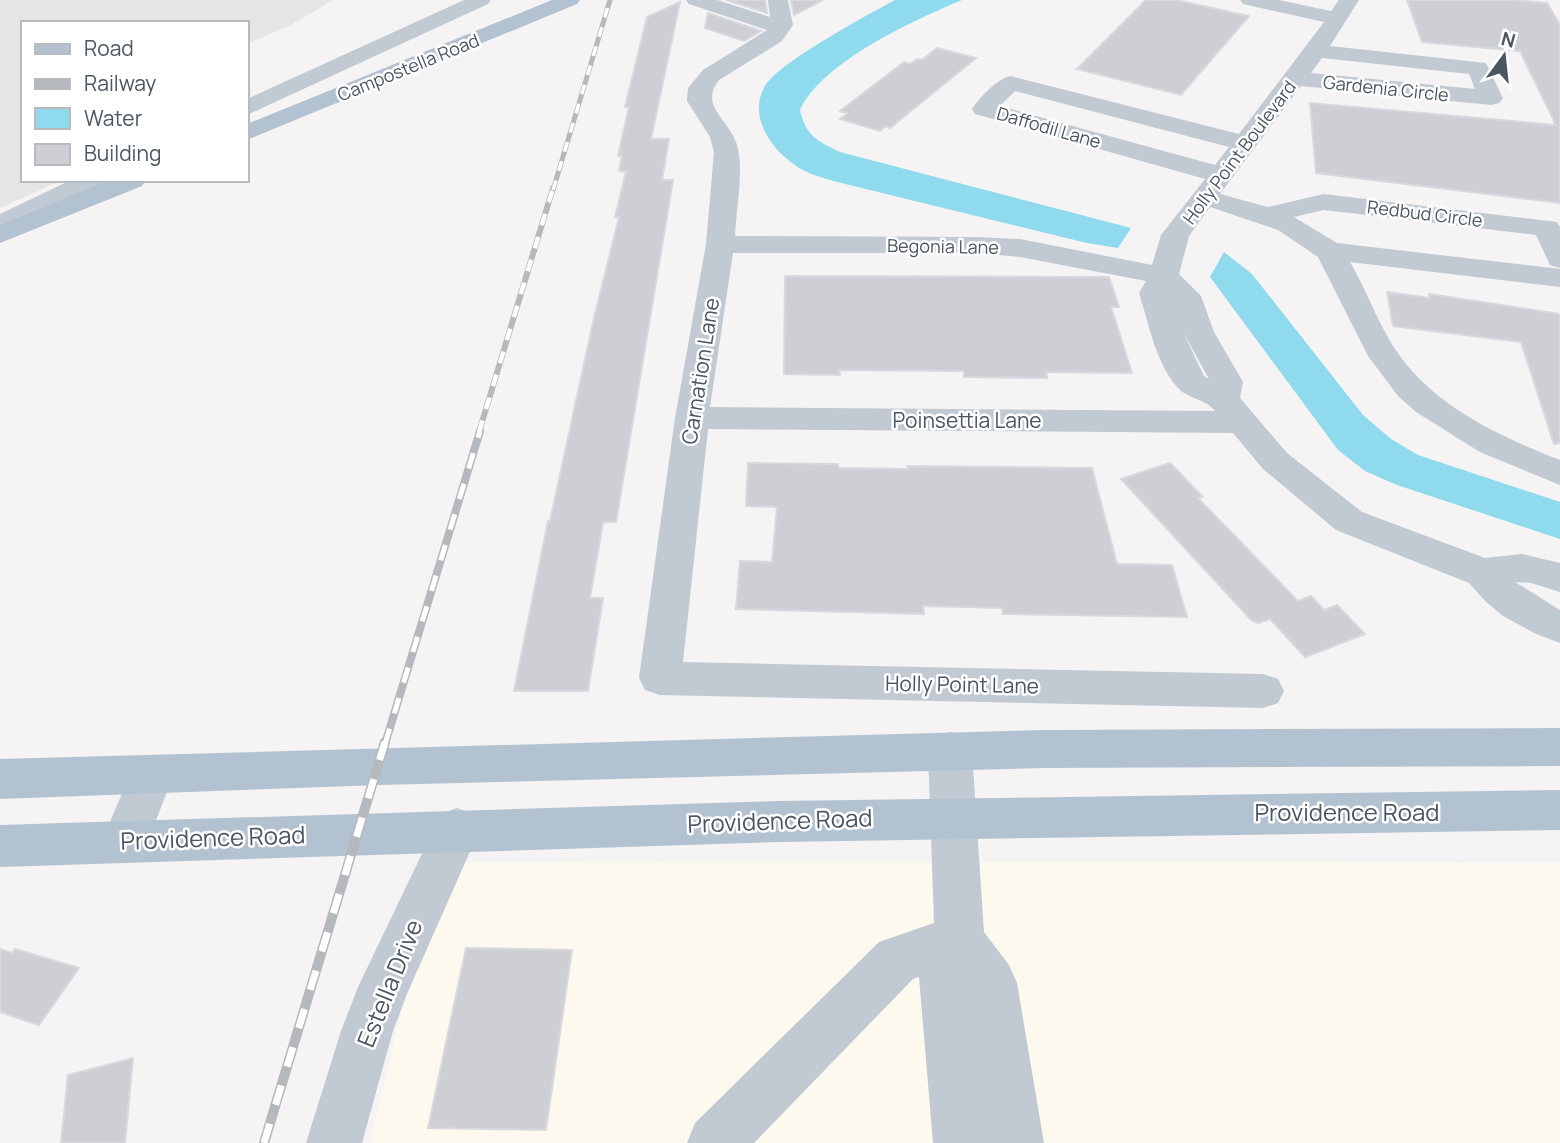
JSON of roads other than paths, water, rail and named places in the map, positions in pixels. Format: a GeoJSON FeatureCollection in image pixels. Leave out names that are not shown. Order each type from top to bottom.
{"type":"FeatureCollection","features":[{"type":"Feature","properties":{"kind":"main road","name":"Campostella Road"},"geometry":{"type":"LineString","coordinates":[[248,133],[561,4]]}},
{"type":"Feature","properties":{"kind":"main road"},"geometry":{"type":"LineString","coordinates":[[0,235],[128,182]]}},
{"type":"Feature","properties":{"kind":"main road"},"geometry":{"type":"LineString","coordinates":[[0,779],[950,751],[1560,747]]}},
{"type":"Feature","properties":{"kind":"main road","name":"Providence Road"},"geometry":{"type":"LineString","coordinates":[[0,846],[457,828],[954,816],[1560,810]]}},
{"type":"Feature","properties":{"kind":"street"},"geometry":{"type":"LineString","coordinates":[[248,108],[481,0]]}},
{"type":"Feature","properties":{"kind":"street"},"geometry":{"type":"LineString","coordinates":[[696,0],[780,27],[782,14],[778,0]]}},
{"type":"Feature","properties":{"kind":"street"},"geometry":{"type":"LineString","coordinates":[[1250,0],[1343,10]]}},
{"type":"Feature","properties":{"kind":"street","name":"Holly Point Boulevard"},"geometry":{"type":"LineString","coordinates":[[1343,10],[1316,51],[1175,235],[1164,276],[1154,293],[1173,350],[1191,383],[1233,410],[1275,461],[1349,521],[1483,573],[1496,590],[1526,612],[1560,627]]}},
{"type":"Feature","properties":{"kind":"street","name":"Carnation Lane"},"geometry":{"type":"LineString","coordinates":[[660,678],[692,418],[720,244],[727,152],[722,137],[699,101],[700,89],[710,75],[774,36],[780,27]]}},
{"type":"Feature","properties":{"kind":"street","name":"Gardenia Circle"},"geometry":{"type":"LineString","coordinates":[[1295,78],[1491,98],[1478,68],[1316,51]]}},
{"type":"Feature","properties":{"kind":"street","name":"Daffodil Lane"},"geometry":{"type":"LineString","coordinates":[[1213,187],[984,109],[1010,83],[1244,143]]}},
{"type":"Feature","properties":{"kind":"street"},"geometry":{"type":"LineString","coordinates":[[0,224],[89,182]]}},
{"type":"Feature","properties":{"kind":"street"},"geometry":{"type":"LineString","coordinates":[[1213,187],[1302,231],[1328,251],[1364,324],[1394,371],[1431,408],[1480,438],[1560,472]]}},
{"type":"Feature","properties":{"kind":"street","name":"Redbud Circle"},"geometry":{"type":"LineString","coordinates":[[1271,214],[1324,202],[1547,228],[1560,259]]}},
{"type":"Feature","properties":{"kind":"street","name":"Begonia Lane"},"geometry":{"type":"LineString","coordinates":[[720,244],[978,244],[1020,248],[1164,276]]}},
{"type":"Feature","properties":{"kind":"street"},"geometry":{"type":"LineString","coordinates":[[1328,251],[1560,278]]}},
{"type":"Feature","properties":{"kind":"street","name":"Poinsettia Lane"},"geometry":{"type":"LineString","coordinates":[[692,418],[1233,410]]}},
{"type":"Feature","properties":{"kind":"street"},"geometry":{"type":"LineString","coordinates":[[1483,573],[1508,566],[1533,568],[1560,578]]}},
{"type":"Feature","properties":{"kind":"street","name":"Holly Point Lane"},"geometry":{"type":"LineString","coordinates":[[660,678],[1264,691]]}},
{"type":"Feature","properties":{"kind":"street"},"geometry":{"type":"LineString","coordinates":[[950,751],[960,940],[944,978],[961,1143]]}},
{"type":"Feature","properties":{"kind":"street"},"geometry":{"type":"LineString","coordinates":[[125,841],[152,774]]}},
{"type":"Feature","properties":{"kind":"street","name":"Estella Drive"},"geometry":{"type":"LineString","coordinates":[[334,1143],[360,1052],[380,998],[457,828]]}},
{"type":"Feature","properties":{"kind":"street"},"geometry":{"type":"LineString","coordinates":[[715,1143],[897,959],[960,940]]}},
{"type":"Feature","properties":{"kind":"street"},"geometry":{"type":"LineString","coordinates":[[960,940],[991,983],[1016,1143]]}},
{"type":"Feature","properties":{"kind":"water"},"geometry":{"type":"Polygon","coordinates":[[[895,0],[962,0],[871,44],[828,75],[811,92],[800,110],[809,132],[819,141],[840,152],[1131,228],[1118,248],[1087,243],[833,181],[803,170],[774,145],[761,123],[759,111],[760,98],[773,76],[805,52],[895,0]]]}},
{"type":"Feature","properties":{"kind":"water"},"geometry":{"type":"Polygon","coordinates":[[[1224,252],[1252,274],[1363,415],[1391,439],[1418,455],[1560,502],[1560,539],[1397,485],[1365,471],[1338,450],[1210,277],[1224,252]]]}},
{"type":"Feature","properties":{"kind":"railway"},"geometry":{"type":"LineString","coordinates":[[553,190],[610,0]]}},
{"type":"Feature","properties":{"kind":"railway"},"geometry":{"type":"LineString","coordinates":[[479,432],[553,188]]}},
{"type":"Feature","properties":{"kind":"railway"},"geometry":{"type":"LineString","coordinates":[[385,744],[480,431]]}},
{"type":"Feature","properties":{"kind":"railway"},"geometry":{"type":"LineString","coordinates":[[264,1143],[385,742]]}}]}
